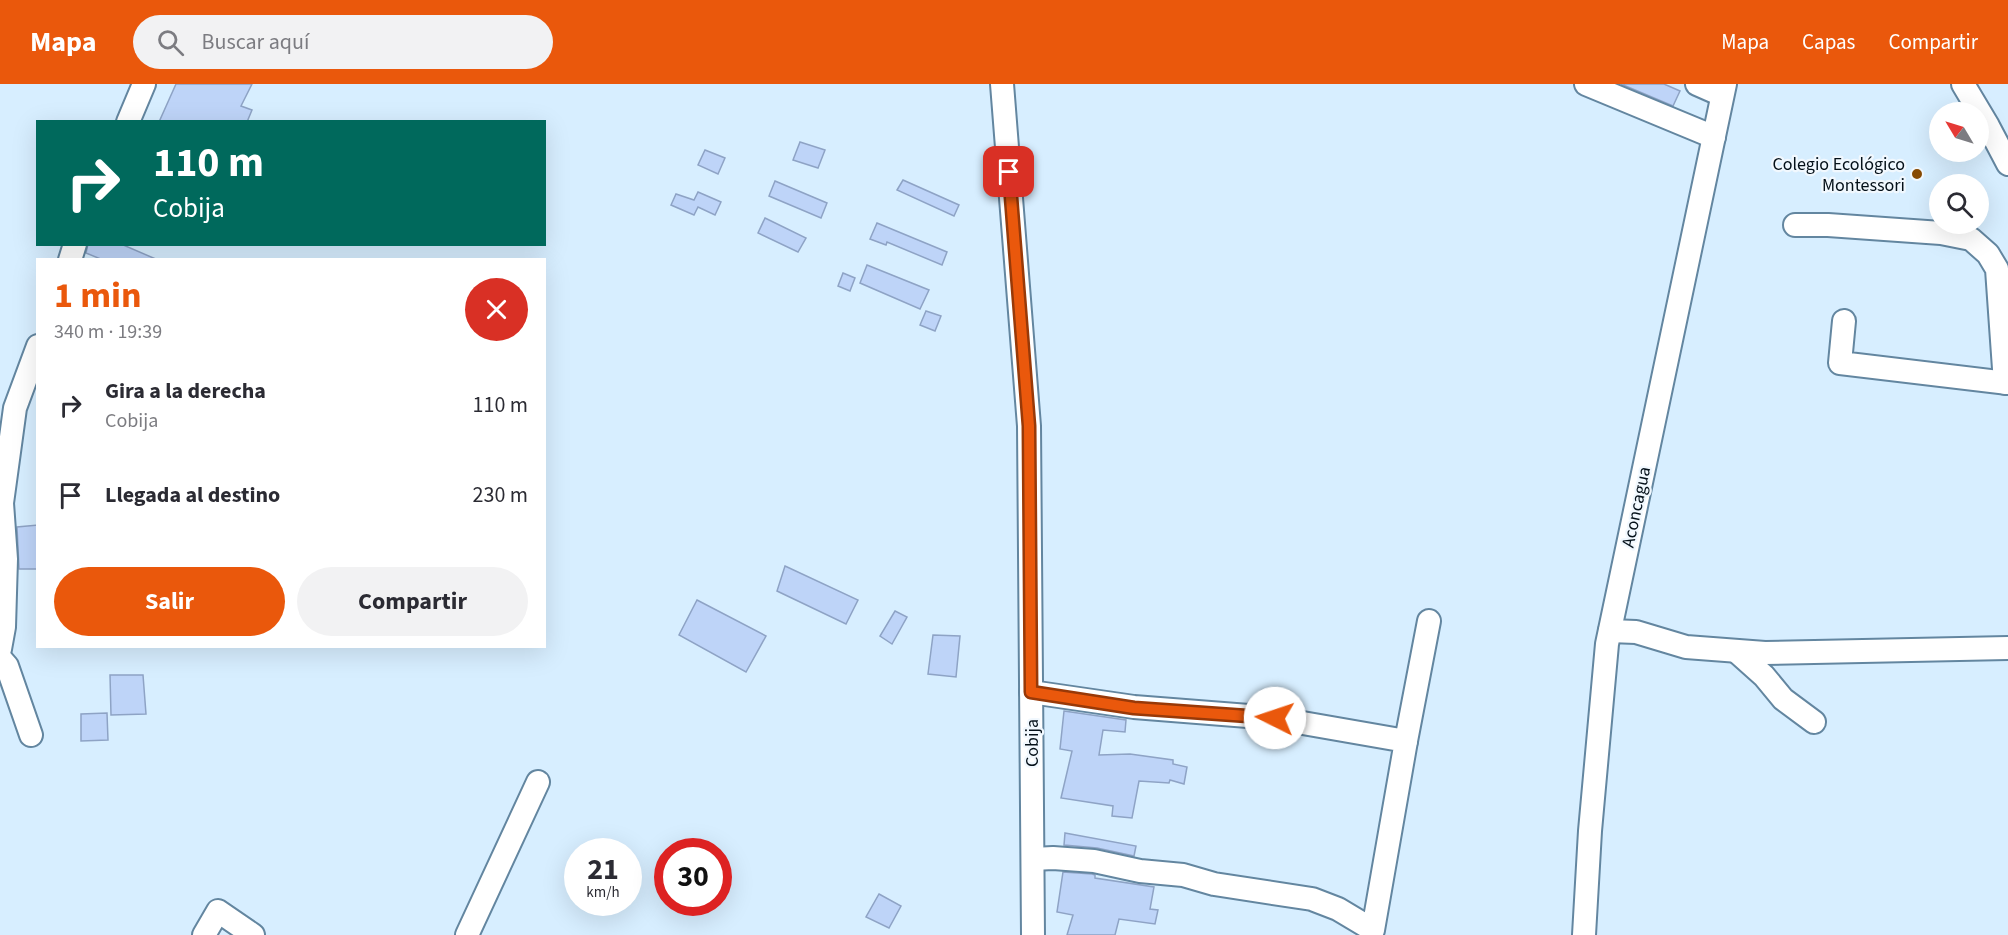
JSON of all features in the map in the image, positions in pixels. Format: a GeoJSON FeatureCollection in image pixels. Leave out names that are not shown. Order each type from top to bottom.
{"type":"FeatureCollection","features":[{"type":"Feature","properties":{"kind":"street"},"geometry":{"type":"LineString","coordinates":[[129,120],[144,84]]}},
{"type":"Feature","properties":{"kind":"street","name":"Cobija"},"geometry":{"type":"LineString","coordinates":[[1002,84],[1029,426],[1033,935]]}},
{"type":"Feature","properties":{"kind":"street"},"geometry":{"type":"LineString","coordinates":[[1586,84],[1714,137]]}},
{"type":"Feature","properties":{"kind":"street"},"geometry":{"type":"LineString","coordinates":[[1697,84],[1723,90]]}},
{"type":"Feature","properties":{"kind":"street"},"geometry":{"type":"LineString","coordinates":[[1963,84],[2008,164]]}},
{"type":"Feature","properties":{"kind":"street","name":"Aconcagua"},"geometry":{"type":"LineString","coordinates":[[1584,935],[1590,831],[1610,632],[1723,90]]}},
{"type":"Feature","properties":{"kind":"street"},"geometry":{"type":"LineString","coordinates":[[1795,225],[1930,232],[1971,239],[1988,254],[1996,269],[2006,383],[1840,363],[1844,321]]}},
{"type":"Feature","properties":{"kind":"street"},"geometry":{"type":"LineString","coordinates":[[2,638],[6,559],[1,503],[15,408],[36,351]]}},
{"type":"Feature","properties":{"kind":"street"},"geometry":{"type":"LineString","coordinates":[[1033,859],[1094,861],[1140,871],[1183,874],[1214,884],[1312,899],[1338,909],[1373,930],[1429,621]]}},
{"type":"Feature","properties":{"kind":"street"},"geometry":{"type":"LineString","coordinates":[[1610,632],[1636,632],[1686,646],[1765,653],[2008,648]]}},
{"type":"Feature","properties":{"kind":"street"},"geometry":{"type":"LineString","coordinates":[[1736,651],[1764,676],[1783,699],[1814,722]]}},
{"type":"Feature","properties":{"kind":"street"},"geometry":{"type":"LineString","coordinates":[[0,658],[7,666],[32,735]]}},
{"type":"Feature","properties":{"kind":"street"},"geometry":{"type":"LineString","coordinates":[[1031,692],[1134,708],[1275,718],[1406,741]]}},
{"type":"Feature","properties":{"kind":"street"},"geometry":{"type":"LineString","coordinates":[[467,935],[538,782]]}},
{"type":"Feature","properties":{"kind":"street"},"geometry":{"type":"LineString","coordinates":[[204,935],[218,911],[253,935]]}},
{"type":"Feature","properties":{"kind":"building"},"geometry":{"type":"Polygon","coordinates":[[[176,84],[252,84],[241,106],[252,110],[248,120],[160,120],[176,84]]]}},
{"type":"Feature","properties":{"kind":"building"},"geometry":{"type":"Polygon","coordinates":[[[1621,84],[1664,84],[1680,91],[1673,106],[1621,84]]]}},
{"type":"Feature","properties":{"kind":"building"},"geometry":{"type":"Polygon","coordinates":[[[800,142],[825,150],[818,168],[793,160],[800,142]]]}},
{"type":"Feature","properties":{"kind":"building"},"geometry":{"type":"Polygon","coordinates":[[[705,150],[725,158],[718,174],[698,165],[705,150]]]}},
{"type":"Feature","properties":{"kind":"building"},"geometry":{"type":"Polygon","coordinates":[[[903,180],[959,205],[954,216],[897,190],[903,180]]]}},
{"type":"Feature","properties":{"kind":"building"},"geometry":{"type":"Polygon","coordinates":[[[775,181],[827,203],[821,218],[769,196],[775,181]]]}},
{"type":"Feature","properties":{"kind":"building"},"geometry":{"type":"Polygon","coordinates":[[[698,192],[721,202],[715,215],[698,207],[694,215],[671,205],[676,194],[694,200],[698,192]]]}},
{"type":"Feature","properties":{"kind":"building"},"geometry":{"type":"Polygon","coordinates":[[[765,218],[806,238],[798,252],[758,233],[765,218]]]}},
{"type":"Feature","properties":{"kind":"building"},"geometry":{"type":"Polygon","coordinates":[[[877,223],[947,252],[942,265],[887,242],[886,245],[870,239],[877,223]]]}},
{"type":"Feature","properties":{"kind":"building"},"geometry":{"type":"Polygon","coordinates":[[[88,246],[126,246],[153,258],[98,258],[86,253],[88,246]]]}},
{"type":"Feature","properties":{"kind":"building"},"geometry":{"type":"Polygon","coordinates":[[[867,265],[929,290],[920,309],[860,283],[867,265]]]}},
{"type":"Feature","properties":{"kind":"building"},"geometry":{"type":"Polygon","coordinates":[[[843,273],[855,278],[850,291],[838,286],[843,273]]]}},
{"type":"Feature","properties":{"kind":"building"},"geometry":{"type":"Polygon","coordinates":[[[926,311],[941,316],[935,331],[920,325],[926,311]]]}},
{"type":"Feature","properties":{"kind":"building"},"geometry":{"type":"Polygon","coordinates":[[[36,525],[36,569],[19,569],[17,527],[36,525]]]}},
{"type":"Feature","properties":{"kind":"building"},"geometry":{"type":"Polygon","coordinates":[[[785,566],[858,600],[846,624],[777,591],[785,566]]]}},
{"type":"Feature","properties":{"kind":"building"},"geometry":{"type":"Polygon","coordinates":[[[697,600],[766,636],[746,672],[679,635],[697,600]]]}},
{"type":"Feature","properties":{"kind":"building"},"geometry":{"type":"Polygon","coordinates":[[[895,611],[907,617],[892,644],[880,636],[895,611]]]}},
{"type":"Feature","properties":{"kind":"building"},"geometry":{"type":"Polygon","coordinates":[[[933,635],[960,636],[956,677],[928,674],[933,635]]]}},
{"type":"Feature","properties":{"kind":"building"},"geometry":{"type":"Polygon","coordinates":[[[110,675],[143,675],[146,714],[111,715],[110,675]]]}},
{"type":"Feature","properties":{"kind":"building"},"geometry":{"type":"Polygon","coordinates":[[[1064,711],[1126,720],[1125,732],[1103,730],[1099,755],[1130,754],[1173,760],[1173,764],[1187,767],[1184,784],[1170,780],[1169,783],[1139,781],[1132,818],[1112,816],[1113,806],[1061,798],[1072,751],[1060,749],[1064,711]]]}},
{"type":"Feature","properties":{"kind":"building"},"geometry":{"type":"Polygon","coordinates":[[[107,713],[108,740],[81,741],[81,714],[107,713]]]}},
{"type":"Feature","properties":{"kind":"building"},"geometry":{"type":"Polygon","coordinates":[[[1065,833],[1136,846],[1134,856],[1097,848],[1064,845],[1065,833]]]}},
{"type":"Feature","properties":{"kind":"building"},"geometry":{"type":"Polygon","coordinates":[[[1063,872],[1092,874],[1095,878],[1154,887],[1150,909],[1158,910],[1155,924],[1119,919],[1115,935],[1067,935],[1073,915],[1057,912],[1063,872]]]}},
{"type":"Feature","properties":{"kind":"building"},"geometry":{"type":"Polygon","coordinates":[[[879,894],[901,906],[889,928],[866,917],[879,894]]]}},
{"type":"Feature","properties":{"kind":"place","name":"Colegio Ecológico Montessori"},"geometry":{"type":"Point","coordinates":[1917,174]}},
{"type":"Feature","properties":{"kind":"route"},"geometry":{"type":"LineString","coordinates":[[1009,172],[1029,426],[1031,692],[1134,708],[1275,718]]}}]}
